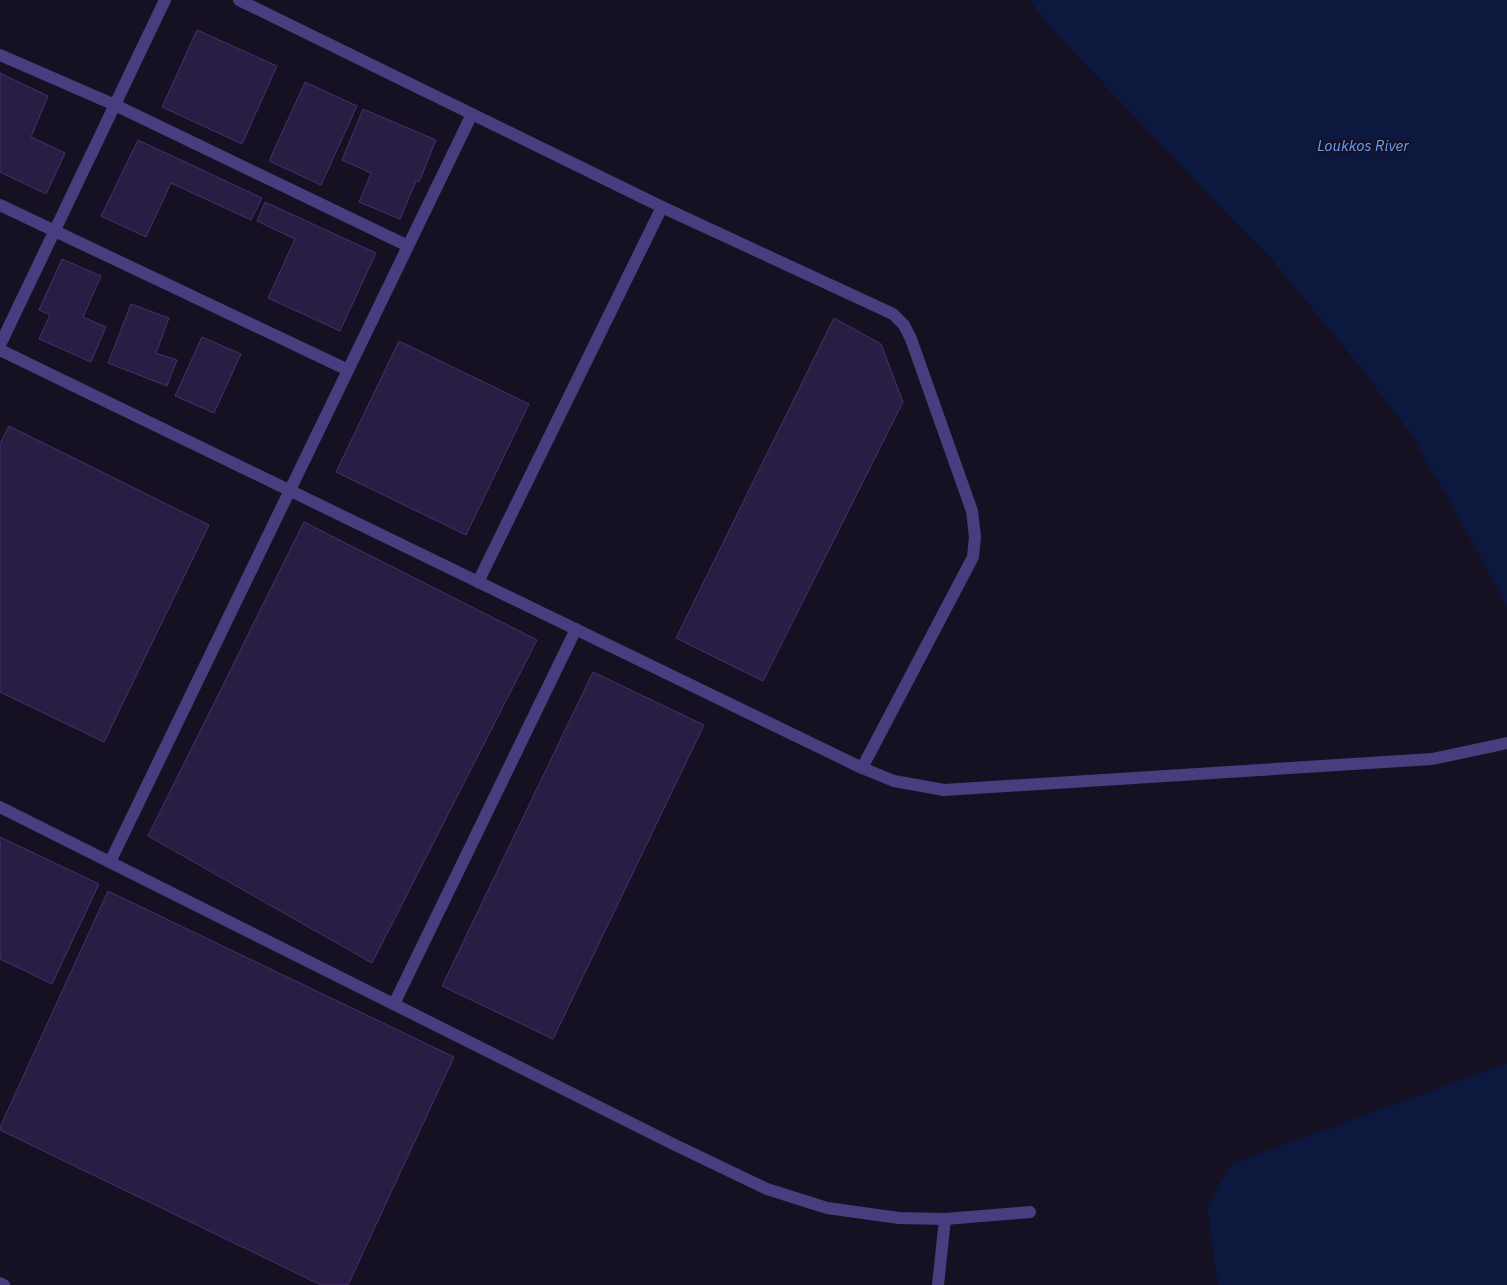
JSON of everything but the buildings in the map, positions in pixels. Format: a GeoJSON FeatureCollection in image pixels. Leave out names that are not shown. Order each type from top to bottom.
{"type":"FeatureCollection","features":[{"type":"Feature","properties":{"kind":"street"},"geometry":{"type":"LineString","coordinates":[[0,345],[165,0]]}},
{"type":"Feature","properties":{"kind":"street"},"geometry":{"type":"LineString","coordinates":[[239,0],[662,207],[893,314],[904,325],[918,357],[972,511],[975,537],[973,556],[862,768]]}},
{"type":"Feature","properties":{"kind":"street"},"geometry":{"type":"LineString","coordinates":[[0,55],[115,105],[408,246]]}},
{"type":"Feature","properties":{"kind":"street"},"geometry":{"type":"LineString","coordinates":[[110,862],[472,114]]}},
{"type":"Feature","properties":{"kind":"street"},"geometry":{"type":"LineString","coordinates":[[0,205],[348,370]]}},
{"type":"Feature","properties":{"kind":"street"},"geometry":{"type":"LineString","coordinates":[[478,582],[662,207]]}},
{"type":"Feature","properties":{"kind":"street"},"geometry":{"type":"LineString","coordinates":[[0,350],[894,782],[944,790],[1432,759],[1507,743]]}},
{"type":"Feature","properties":{"kind":"street"},"geometry":{"type":"LineString","coordinates":[[394,1004],[576,629]]}},
{"type":"Feature","properties":{"kind":"street"},"geometry":{"type":"LineString","coordinates":[[0,806],[672,1144],[767,1189],[827,1208],[899,1218],[946,1218],[1030,1212]]}},
{"type":"Feature","properties":{"kind":"street"},"geometry":{"type":"LineString","coordinates":[[938,1285],[946,1218]]}},
{"type":"Feature","properties":{"kind":"street"},"geometry":{"type":"LineString","coordinates":[[0,1283],[4,1285]]}},
{"type":"Feature","properties":{"kind":"water","name":"Loukkos River"},"geometry":{"type":"Polygon","coordinates":[[[1030,0],[1507,0],[1507,607],[1411,434],[1361,368],[1272,260],[1044,20],[1030,0]]]}},
{"type":"Feature","properties":{"kind":"water"},"geometry":{"type":"Polygon","coordinates":[[[1507,1063],[1507,1285],[1218,1285],[1207,1207],[1231,1164],[1507,1063]]]}}]}
